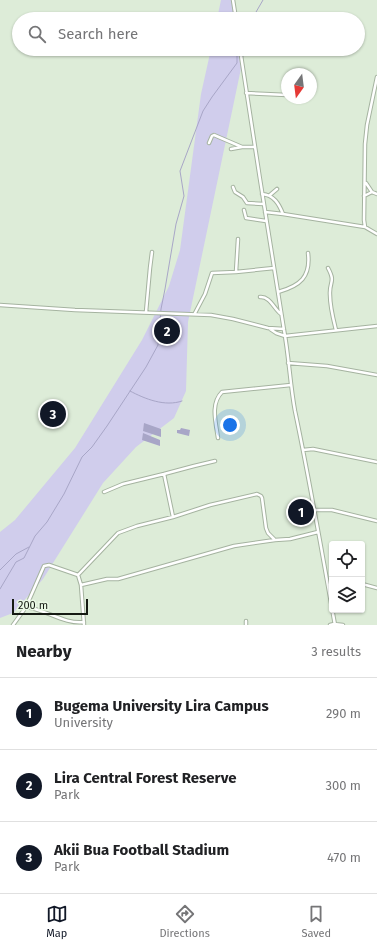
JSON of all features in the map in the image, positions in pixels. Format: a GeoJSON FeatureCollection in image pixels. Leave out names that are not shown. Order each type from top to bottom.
{"type":"FeatureCollection","features":[{"type":"Feature","properties":{"kind":"street"},"geometry":{"type":"LineString","coordinates":[[234,0],[235,12]]}},
{"type":"Feature","properties":{"kind":"street"},"geometry":{"type":"LineString","coordinates":[[241,56],[263,204],[282,314],[291,385],[334,624]]}},
{"type":"Feature","properties":{"kind":"street"},"geometry":{"type":"LineString","coordinates":[[365,227],[365,144],[367,125],[377,78]]}},
{"type":"Feature","properties":{"kind":"street"},"geometry":{"type":"LineString","coordinates":[[246,93],[281,95]]}},
{"type":"Feature","properties":{"kind":"street"},"geometry":{"type":"LineString","coordinates":[[372,102],[377,101]]}},
{"type":"Feature","properties":{"kind":"street"},"geometry":{"type":"LineString","coordinates":[[209,143],[214,135],[242,147]]}},
{"type":"Feature","properties":{"kind":"street"},"geometry":{"type":"LineString","coordinates":[[231,149],[255,147]]}},
{"type":"Feature","properties":{"kind":"street"},"geometry":{"type":"LineString","coordinates":[[365,179],[366,186],[372,192],[377,194]]}},
{"type":"Feature","properties":{"kind":"street"},"geometry":{"type":"LineString","coordinates":[[233,187],[235,192],[243,197],[248,204],[263,204]]}},
{"type":"Feature","properties":{"kind":"street"},"geometry":{"type":"LineString","coordinates":[[270,195],[277,189]]}},
{"type":"Feature","properties":{"kind":"street"},"geometry":{"type":"LineString","coordinates":[[364,196],[372,192]]}},
{"type":"Feature","properties":{"kind":"street"},"geometry":{"type":"LineString","coordinates":[[262,194],[270,195],[278,202],[283,214]]}},
{"type":"Feature","properties":{"kind":"street"},"geometry":{"type":"LineString","coordinates":[[244,210],[246,218],[266,221]]}},
{"type":"Feature","properties":{"kind":"street"},"geometry":{"type":"LineString","coordinates":[[265,212],[365,227],[377,234]]}},
{"type":"Feature","properties":{"kind":"street"},"geometry":{"type":"LineString","coordinates":[[236,272],[238,239]]}},
{"type":"Feature","properties":{"kind":"street"},"geometry":{"type":"LineString","coordinates":[[146,312],[152,252]]}},
{"type":"Feature","properties":{"kind":"street"},"geometry":{"type":"LineString","coordinates":[[278,292],[294,286],[303,279],[308,270],[308,253]]}},
{"type":"Feature","properties":{"kind":"street"},"geometry":{"type":"LineString","coordinates":[[195,314],[207,290],[212,273],[274,268]]}},
{"type":"Feature","properties":{"kind":"street"},"geometry":{"type":"LineString","coordinates":[[328,268],[332,276],[330,293],[331,309],[336,330]]}},
{"type":"Feature","properties":{"kind":"street"},"geometry":{"type":"LineString","coordinates":[[260,297],[268,299],[282,314]]}},
{"type":"Feature","properties":{"kind":"street"},"geometry":{"type":"LineString","coordinates":[[0,304],[75,310],[195,314],[225,317],[268,328],[284,329]]}},
{"type":"Feature","properties":{"kind":"street"},"geometry":{"type":"LineString","coordinates":[[268,328],[285,336],[377,326]]}},
{"type":"Feature","properties":{"kind":"street"},"geometry":{"type":"LineString","coordinates":[[288,363],[327,366],[377,375]]}},
{"type":"Feature","properties":{"kind":"street"},"geometry":{"type":"LineString","coordinates":[[218,438],[215,404],[222,392],[291,385]]}},
{"type":"Feature","properties":{"kind":"street"},"geometry":{"type":"LineString","coordinates":[[303,450],[313,449],[377,462]]}},
{"type":"Feature","properties":{"kind":"street"},"geometry":{"type":"LineString","coordinates":[[104,492],[123,484],[215,461]]}},
{"type":"Feature","properties":{"kind":"street"},"geometry":{"type":"LineString","coordinates":[[164,474],[173,517]]}},
{"type":"Feature","properties":{"kind":"street"},"geometry":{"type":"LineString","coordinates":[[78,575],[118,533],[136,526],[173,517],[210,505],[257,494],[262,498],[268,533],[275,540]]}},
{"type":"Feature","properties":{"kind":"street"},"geometry":{"type":"LineString","coordinates":[[314,510],[332,510],[377,521]]}},
{"type":"Feature","properties":{"kind":"street"},"geometry":{"type":"LineString","coordinates":[[81,585],[107,579],[118,579],[234,546],[290,539],[318,532]]}},
{"type":"Feature","properties":{"kind":"street"},"geometry":{"type":"LineString","coordinates":[[13,625],[26,607],[44,566],[49,565],[78,575]]}},
{"type":"Feature","properties":{"kind":"street"},"geometry":{"type":"LineString","coordinates":[[26,607],[75,622],[84,623],[81,585],[78,575]]}},
{"type":"Feature","properties":{"kind":"street"},"geometry":{"type":"LineString","coordinates":[[365,585],[377,588]]}},
{"type":"Feature","properties":{"kind":"street"},"geometry":{"type":"LineString","coordinates":[[330,625],[343,625]]}},
{"type":"Feature","properties":{"kind":"shaded area"},"geometry":{"type":"Polygon","coordinates":[[[221,0],[233,0],[236,12],[218,12],[221,0]]]}},
{"type":"Feature","properties":{"kind":"shaded area"},"geometry":{"type":"Polygon","coordinates":[[[209,56],[244,56],[188,322],[186,391],[174,418],[136,447],[103,483],[43,579],[13,613],[0,618],[0,532],[15,520],[75,448],[142,340],[169,286],[180,250],[201,94],[209,56]]]}},
{"type":"Feature","properties":{"kind":"water"},"geometry":{"type":"Polygon","coordinates":[[[144,423],[161,429],[161,437],[143,431],[144,423]]]}},
{"type":"Feature","properties":{"kind":"water"},"geometry":{"type":"Polygon","coordinates":[[[181,428],[190,430],[189,436],[177,433],[177,430],[180,430],[181,428]]]}},
{"type":"Feature","properties":{"kind":"water"},"geometry":{"type":"Polygon","coordinates":[[[143,433],[160,440],[160,446],[142,440],[143,433]]]}},
{"type":"Feature","properties":{"kind":"waterway"},"geometry":{"type":"LineString","coordinates":[[256,12],[263,0]]}},
{"type":"Feature","properties":{"kind":"waterway"},"geometry":{"type":"LineString","coordinates":[[0,589],[16,562],[24,558],[35,536],[47,522],[64,494],[82,457],[92,447],[107,426],[146,367],[158,345],[161,309],[176,224],[184,196],[180,171],[203,111],[237,63],[237,56]]}},
{"type":"Feature","properties":{"kind":"waterway"},"geometry":{"type":"LineString","coordinates":[[130,391],[142,397],[162,403],[176,403],[182,401]]}},
{"type":"Feature","properties":{"kind":"waterway"},"geometry":{"type":"LineString","coordinates":[[0,570],[16,554],[29,547]]}},
{"type":"Feature","properties":{"kind":"place","name":"Lira Central Forest Reserve"},"geometry":{"type":"Point","coordinates":[167,331]}},
{"type":"Feature","properties":{"kind":"place","name":"Akii Bua Football Stadium"},"geometry":{"type":"Point","coordinates":[53,414]}},
{"type":"Feature","properties":{"kind":"place","name":"Bugema University Lira Campus"},"geometry":{"type":"Point","coordinates":[301,512]}}]}
